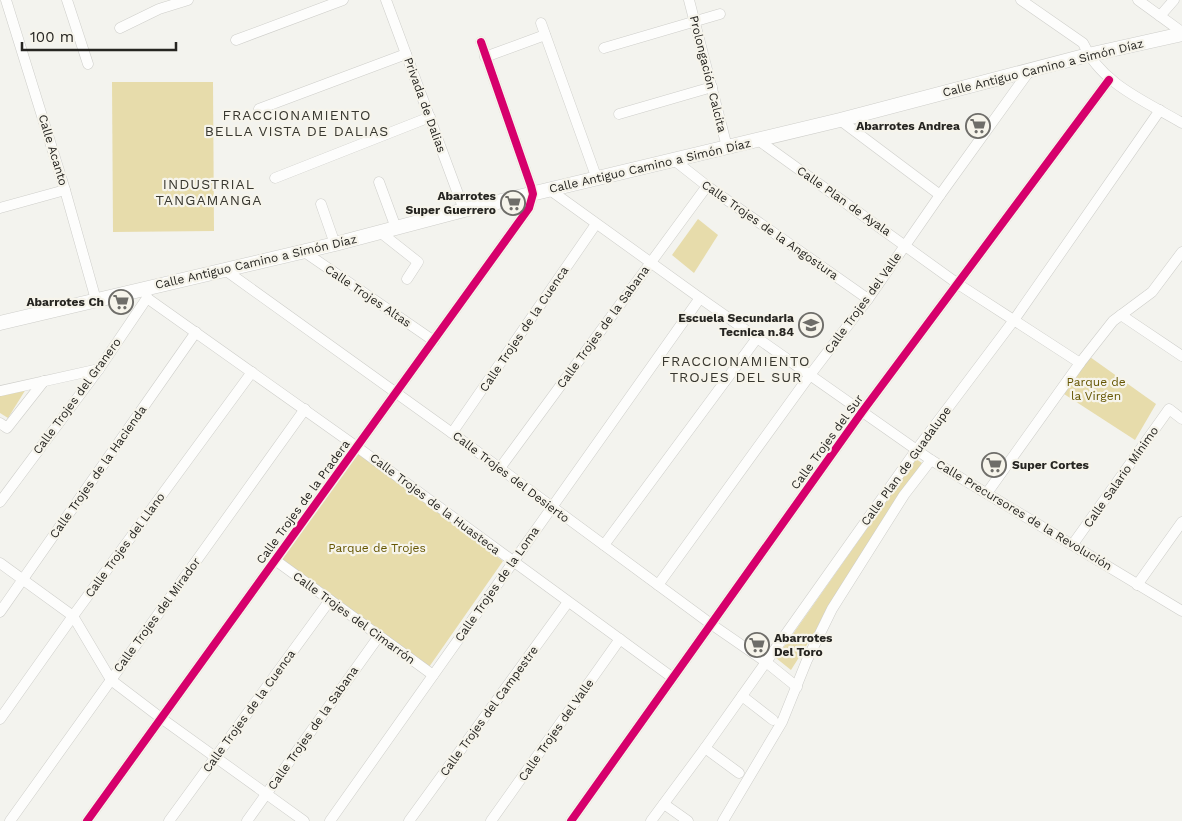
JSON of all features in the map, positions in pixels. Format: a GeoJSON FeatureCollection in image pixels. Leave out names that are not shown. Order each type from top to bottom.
{"type":"FeatureCollection","features":[{"type":"Feature","properties":{"kind":"main road","name":"Calle Antiguo Camino a Simón Díaz"},"geometry":{"type":"LineString","coordinates":[[0,323],[96,300],[146,293],[225,270],[464,210],[840,120],[1088,55],[1182,33]]}},
{"type":"Feature","properties":{"kind":"street"},"geometry":{"type":"LineString","coordinates":[[67,0],[88,64]]}},
{"type":"Feature","properties":{"kind":"street"},"geometry":{"type":"LineString","coordinates":[[120,28],[158,4],[188,0]]}},
{"type":"Feature","properties":{"kind":"street"},"geometry":{"type":"LineString","coordinates":[[236,40],[343,0]]}},
{"type":"Feature","properties":{"kind":"street","name":"Privada de Dalias"},"geometry":{"type":"LineString","coordinates":[[386,0],[464,210]]}},
{"type":"Feature","properties":{"kind":"street","name":"Prolongación Calcita"},"geometry":{"type":"LineString","coordinates":[[689,0],[727,147]]}},
{"type":"Feature","properties":{"kind":"street"},"geometry":{"type":"LineString","coordinates":[[1021,0],[1082,43],[1096,66],[1109,80],[1182,123]]}},
{"type":"Feature","properties":{"kind":"street"},"geometry":{"type":"LineString","coordinates":[[1138,0],[1182,33]]}},
{"type":"Feature","properties":{"kind":"street"},"geometry":{"type":"LineString","coordinates":[[1160,16],[1174,0]]}},
{"type":"Feature","properties":{"kind":"street"},"geometry":{"type":"LineString","coordinates":[[0,15],[8,1]]}},
{"type":"Feature","properties":{"kind":"street","name":"Calle Acanto"},"geometry":{"type":"LineString","coordinates":[[8,1],[96,300]]}},
{"type":"Feature","properties":{"kind":"street"},"geometry":{"type":"LineString","coordinates":[[604,48],[694,20],[720,14]]}},
{"type":"Feature","properties":{"kind":"street"},"geometry":{"type":"LineString","coordinates":[[541,23],[597,179]]}},
{"type":"Feature","properties":{"kind":"street"},"geometry":{"type":"LineString","coordinates":[[485,57],[545,35]]}},
{"type":"Feature","properties":{"kind":"street"},"geometry":{"type":"LineString","coordinates":[[480,42],[533,194]]}},
{"type":"Feature","properties":{"kind":"street"},"geometry":{"type":"LineString","coordinates":[[259,109],[406,54]]}},
{"type":"Feature","properties":{"kind":"street","name":"Calle Trojes del Valle"},"geometry":{"type":"LineString","coordinates":[[658,585],[810,375],[868,299],[1030,70]]}},
{"type":"Feature","properties":{"kind":"street","name":"Calle Trojes del Sur"},"geometry":{"type":"LineString","coordinates":[[571,821],[862,412],[1109,80]]}},
{"type":"Feature","properties":{"kind":"street"},"geometry":{"type":"LineString","coordinates":[[619,114],[712,86]]}},
{"type":"Feature","properties":{"kind":"street","name":"Calle Plan de Guadalupe"},"geometry":{"type":"LineString","coordinates":[[651,821],[706,748],[917,449],[1014,320],[1160,110]]}},
{"type":"Feature","properties":{"kind":"street"},"geometry":{"type":"LineString","coordinates":[[275,178],[430,117]]}},
{"type":"Feature","properties":{"kind":"street"},"geometry":{"type":"LineString","coordinates":[[840,120],[940,195]]}},
{"type":"Feature","properties":{"kind":"street","name":"Calle Plan de Ayala"},"geometry":{"type":"LineString","coordinates":[[758,140],[958,284],[1080,363]]}},
{"type":"Feature","properties":{"kind":"street","name":"Calle Trojes de la Angostura"},"geometry":{"type":"LineString","coordinates":[[674,160],[707,186],[868,299]]}},
{"type":"Feature","properties":{"kind":"street"},"geometry":{"type":"LineString","coordinates":[[379,182],[396,228]]}},
{"type":"Feature","properties":{"kind":"street","name":"Calle Trojes de la Sabana"},"geometry":{"type":"LineString","coordinates":[[500,468],[707,186]]}},
{"type":"Feature","properties":{"kind":"street"},"geometry":{"type":"LineString","coordinates":[[0,208],[65,190]]}},
{"type":"Feature","properties":{"kind":"street","name":"Calle Precursores de la Revolución"},"geometry":{"type":"LineString","coordinates":[[550,190],[700,298],[932,460],[1182,611]]}},
{"type":"Feature","properties":{"kind":"street","name":"Calle Trojes de la Pradera"},"geometry":{"type":"LineString","coordinates":[[87,821],[529,208],[533,194]]}},
{"type":"Feature","properties":{"kind":"street"},"geometry":{"type":"LineString","coordinates":[[321,204],[334,244]]}},
{"type":"Feature","properties":{"kind":"street","name":"Calle Trojes de la Cuenca"},"geometry":{"type":"LineString","coordinates":[[452,433],[596,224]]}},
{"type":"Feature","properties":{"kind":"street"},"geometry":{"type":"LineString","coordinates":[[380,232],[418,262],[407,279]]}},
{"type":"Feature","properties":{"kind":"street","name":"Calle Trojes Altas"},"geometry":{"type":"LineString","coordinates":[[303,251],[434,341]]}},
{"type":"Feature","properties":{"kind":"street"},"geometry":{"type":"LineString","coordinates":[[987,494],[1080,363],[1113,321],[1152,292],[1182,252]]}},
{"type":"Feature","properties":{"kind":"street","name":"Calle Trojes del Desierto"},"geometry":{"type":"LineString","coordinates":[[225,270],[452,433],[711,624],[766,662],[797,687]]}},
{"type":"Feature","properties":{"kind":"street","name":"Calle Trojes de la Huasteca"},"geometry":{"type":"LineString","coordinates":[[146,293],[196,332],[358,447],[673,678]]}},
{"type":"Feature","properties":{"kind":"street","name":"Calle Trojes del Granero"},"geometry":{"type":"LineString","coordinates":[[0,502],[99,369],[146,293]]}},
{"type":"Feature","properties":{"kind":"street","name":"Calle Trojes de la Loma"},"geometry":{"type":"LineString","coordinates":[[330,821],[700,298]]}},
{"type":"Feature","properties":{"kind":"street"},"geometry":{"type":"LineString","coordinates":[[1121,315],[1182,356]]}},
{"type":"Feature","properties":{"kind":"street","name":"Calle Trojes de la Hacienda"},"geometry":{"type":"LineString","coordinates":[[0,612],[196,332]]}},
{"type":"Feature","properties":{"kind":"street"},"geometry":{"type":"LineString","coordinates":[[604,545],[757,338]]}},
{"type":"Feature","properties":{"kind":"street"},"geometry":{"type":"LineString","coordinates":[[0,391],[99,369]]}},
{"type":"Feature","properties":{"kind":"street","name":"Calle Trojes del Llano"},"geometry":{"type":"LineString","coordinates":[[0,719],[252,372]]}},
{"type":"Feature","properties":{"kind":"street"},"geometry":{"type":"LineString","coordinates":[[0,423],[7,428],[44,381]]}},
{"type":"Feature","properties":{"kind":"street","name":"Calle Trojes del Mirador"},"geometry":{"type":"LineString","coordinates":[[10,821],[305,409]]}},
{"type":"Feature","properties":{"kind":"street","name":"Calle Salario Mínimo"},"geometry":{"type":"LineString","coordinates":[[1073,544],[1169,409],[1182,419]]}},
{"type":"Feature","properties":{"kind":"street"},"geometry":{"type":"LineString","coordinates":[[723,821],[782,722],[807,660],[832,608],[904,495],[932,460]]}},
{"type":"Feature","properties":{"kind":"street"},"geometry":{"type":"LineString","coordinates":[[1137,585],[1182,522]]}},
{"type":"Feature","properties":{"kind":"street","name":"Calle Trojes del Cimarrón"},"geometry":{"type":"LineString","coordinates":[[275,560],[433,675]]}},
{"type":"Feature","properties":{"kind":"street"},"geometry":{"type":"LineString","coordinates":[[0,563],[73,616],[111,680],[304,821]]}},
{"type":"Feature","properties":{"kind":"street","name":"Calle Trojes de la Cuenca"},"geometry":{"type":"LineString","coordinates":[[169,821],[330,600]]}},
{"type":"Feature","properties":{"kind":"street","name":"Calle Trojes del Campestre"},"geometry":{"type":"LineString","coordinates":[[409,821],[568,602]]}},
{"type":"Feature","properties":{"kind":"street","name":"Calle Trojes de la Sabana"},"geometry":{"type":"LineString","coordinates":[[247,821],[379,636]]}},
{"type":"Feature","properties":{"kind":"street","name":"Calle Trojes del Valle"},"geometry":{"type":"LineString","coordinates":[[491,821],[620,639]]}},
{"type":"Feature","properties":{"kind":"street"},"geometry":{"type":"LineString","coordinates":[[742,696],[772,720]]}},
{"type":"Feature","properties":{"kind":"street"},"geometry":{"type":"LineString","coordinates":[[706,748],[738,773]]}},
{"type":"Feature","properties":{"kind":"street"},"geometry":{"type":"LineString","coordinates":[[664,804],[688,821]]}},
{"type":"Feature","properties":{"kind":"green space"},"geometry":{"type":"Polygon","coordinates":[[[112,82],[213,82],[214,231],[113,232],[112,82]]]}},
{"type":"Feature","properties":{"kind":"green space"},"geometry":{"type":"Polygon","coordinates":[[[698,219],[718,235],[694,273],[672,255],[698,219]]]}},
{"type":"Feature","properties":{"kind":"green space","name":"Parque de la Virgen"},"geometry":{"type":"Polygon","coordinates":[[[1090,357],[1156,404],[1135,440],[1064,394],[1090,357]]]}},
{"type":"Feature","properties":{"kind":"green space"},"geometry":{"type":"Polygon","coordinates":[[[26,389],[8,418],[0,413],[0,396],[26,389]]]}},
{"type":"Feature","properties":{"kind":"green space","name":"Parque de Trojes"},"geometry":{"type":"Polygon","coordinates":[[[358,453],[503,561],[429,667],[281,559],[358,453]]]}},
{"type":"Feature","properties":{"kind":"green space"},"geometry":{"type":"Polygon","coordinates":[[[916,459],[922,463],[791,670],[776,658],[916,459]]]}},
{"type":"Feature","properties":{"kind":"cycle path"},"geometry":{"type":"LineString","coordinates":[[87,821],[529,208],[533,194],[531,186],[481,42]]}},
{"type":"Feature","properties":{"kind":"cycle path"},"geometry":{"type":"LineString","coordinates":[[571,821],[862,412],[1109,80]]}},
{"type":"Feature","properties":{"kind":"place","name":"Abarrotes Andrea"},"geometry":{"type":"Point","coordinates":[978,126]}},
{"type":"Feature","properties":{"kind":"place","name":"Abarrotes Super Guerrero"},"geometry":{"type":"Point","coordinates":[513,203]}},
{"type":"Feature","properties":{"kind":"place","name":"Abarrotes Ch"},"geometry":{"type":"Point","coordinates":[121,302]}},
{"type":"Feature","properties":{"kind":"place","name":"Escuela Secundaria Tecnica n.84"},"geometry":{"type":"Point","coordinates":[811,325]}},
{"type":"Feature","properties":{"kind":"place","name":"Super Cortes"},"geometry":{"type":"Point","coordinates":[994,465]}},
{"type":"Feature","properties":{"kind":"place","name":"Abarrotes Del Toro"},"geometry":{"type":"Point","coordinates":[757,645]}},
{"type":"Feature","properties":{"kind":"district","name":"FRACCIONAMIENTO BELLA VISTA DE DALIAS"},"geometry":{"type":"Point","coordinates":[297,124]}},
{"type":"Feature","properties":{"kind":"district","name":"INDUSTRIAL TANGAMANGA"},"geometry":{"type":"Point","coordinates":[209,192]}},
{"type":"Feature","properties":{"kind":"district","name":"FRACCIONAMIENTO TROJES DEL SUR"},"geometry":{"type":"Point","coordinates":[736,370]}}]}
